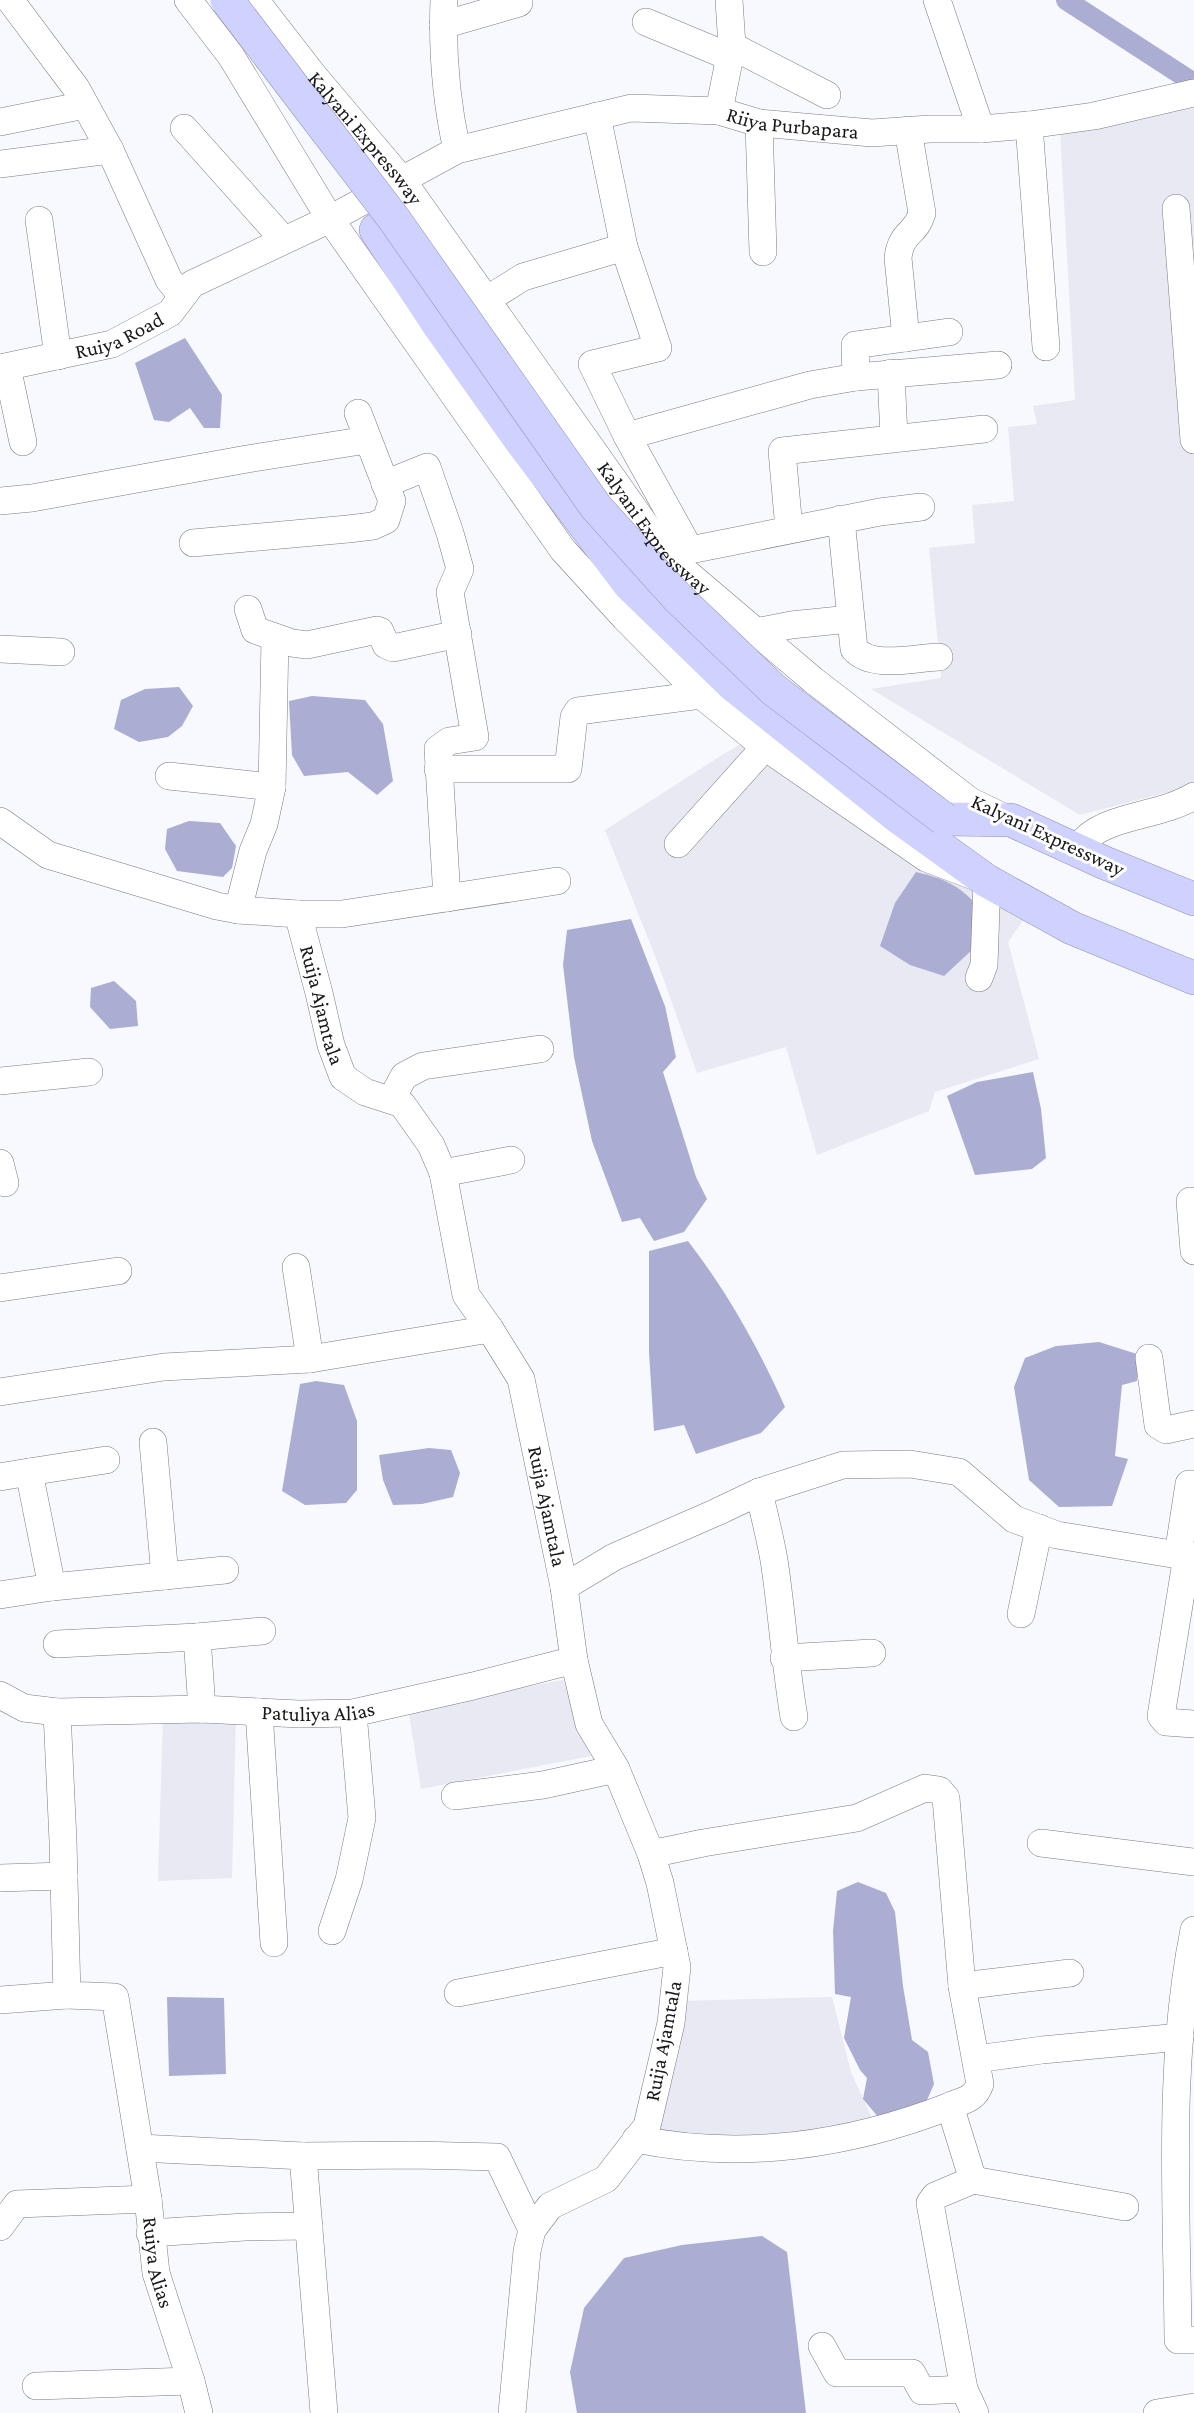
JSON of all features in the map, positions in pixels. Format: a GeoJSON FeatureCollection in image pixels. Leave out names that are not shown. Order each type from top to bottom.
{"type":"FeatureCollection","features":[{"type":"Feature","properties":{"kind":"highway","name":"Kalyani Expressway"},"geometry":{"type":"LineString","coordinates":[[213,0],[511,428],[630,585],[732,684],[897,816],[987,881],[1072,928],[1194,978]]}},
{"type":"Feature","properties":{"kind":"highway","name":"Kalyani Expressway"},"geometry":{"type":"LineString","coordinates":[[227,0],[394,219],[596,507],[677,597],[774,690],[944,819],[1011,820],[1194,899]]}},
{"type":"Feature","properties":{"kind":"street"},"geometry":{"type":"LineString","coordinates":[[10,0],[42,40],[86,105],[110,150],[169,280],[182,296]]}},
{"type":"Feature","properties":{"kind":"street","name":"Kalyani Expressway"},"geometry":{"type":"LineString","coordinates":[[188,0],[231,56],[340,214],[563,550],[625,618],[701,695],[765,747],[926,858],[987,881]]}},
{"type":"Feature","properties":{"kind":"street","name":"Kalyani Expressway"},"geometry":{"type":"LineString","coordinates":[[255,0],[314,76],[402,180],[679,554],[755,632],[813,680],[970,801],[1011,820]]}},
{"type":"Feature","properties":{"kind":"street"},"geometry":{"type":"LineString","coordinates":[[457,150],[448,109],[444,12],[519,3],[519,0]]}},
{"type":"Feature","properties":{"kind":"street"},"geometry":{"type":"LineString","coordinates":[[719,111],[731,52],[729,0]]}},
{"type":"Feature","properties":{"kind":"street"},"geometry":{"type":"LineString","coordinates":[[937,0],[981,129]]}},
{"type":"Feature","properties":{"kind":"street"},"geometry":{"type":"LineString","coordinates":[[646,22],[731,52],[827,95]]}},
{"type":"Feature","properties":{"kind":"street","name":"Riiya Purbapara"},"geometry":{"type":"LineString","coordinates":[[340,214],[457,150],[631,108],[719,111],[759,123],[872,133],[1029,125],[1094,116],[1194,93]]}},
{"type":"Feature","properties":{"kind":"street"},"geometry":{"type":"LineString","coordinates":[[0,122],[86,105]]}},
{"type":"Feature","properties":{"kind":"street"},"geometry":{"type":"LineString","coordinates":[[597,116],[624,247],[658,348],[592,364],[627,436],[679,554],[789,529],[880,512],[921,507]]}},
{"type":"Feature","properties":{"kind":"street"},"geometry":{"type":"LineString","coordinates":[[759,123],[763,252]]}},
{"type":"Feature","properties":{"kind":"street"},"geometry":{"type":"LineString","coordinates":[[1029,125],[1046,347]]}},
{"type":"Feature","properties":{"kind":"street"},"geometry":{"type":"LineString","coordinates":[[184,128],[284,240]]}},
{"type":"Feature","properties":{"kind":"street"},"geometry":{"type":"LineString","coordinates":[[906,338],[898,258],[903,238],[920,222],[922,213],[908,130]]}},
{"type":"Feature","properties":{"kind":"street"},"geometry":{"type":"LineString","coordinates":[[0,164],[110,150]]}},
{"type":"Feature","properties":{"kind":"street"},"geometry":{"type":"LineString","coordinates":[[1176,208],[1194,440]]}},
{"type":"Feature","properties":{"kind":"street","name":"Ruiya Road"},"geometry":{"type":"LineString","coordinates":[[3,367],[112,344],[170,313],[192,284],[340,214]]}},
{"type":"Feature","properties":{"kind":"street"},"geometry":{"type":"LineString","coordinates":[[39,220],[58,356]]}},
{"type":"Feature","properties":{"kind":"street"},"geometry":{"type":"LineString","coordinates":[[488,299],[523,277],[624,247]]}},
{"type":"Feature","properties":{"kind":"street"},"geometry":{"type":"LineString","coordinates":[[856,377],[855,345],[949,332]]}},
{"type":"Feature","properties":{"kind":"street"},"geometry":{"type":"LineString","coordinates":[[627,436],[810,385],[891,373],[998,365]]}},
{"type":"Feature","properties":{"kind":"street"},"geometry":{"type":"LineString","coordinates":[[3,367],[23,442]]}},
{"type":"Feature","properties":{"kind":"street"},"geometry":{"type":"LineString","coordinates":[[891,373],[894,437]]}},
{"type":"Feature","properties":{"kind":"street"},"geometry":{"type":"LineString","coordinates":[[193,543],[373,526],[386,520],[392,501],[358,413]]}},
{"type":"Feature","properties":{"kind":"street"},"geometry":{"type":"LineString","coordinates":[[789,529],[782,451],[984,429]]}},
{"type":"Feature","properties":{"kind":"street"},"geometry":{"type":"LineString","coordinates":[[0,501],[32,498],[367,440]]}},
{"type":"Feature","properties":{"kind":"street"},"geometry":{"type":"LineString","coordinates":[[385,484],[427,467],[460,568],[450,592],[475,737],[449,741],[438,749],[447,898]]}},
{"type":"Feature","properties":{"kind":"street"},"geometry":{"type":"LineString","coordinates":[[841,519],[854,649],[861,656],[873,661],[939,657]]}},
{"type":"Feature","properties":{"kind":"street"},"geometry":{"type":"LineString","coordinates":[[248,609],[255,630],[292,643],[308,645],[377,630],[386,645],[393,648],[458,634]]}},
{"type":"Feature","properties":{"kind":"street"},"geometry":{"type":"LineString","coordinates":[[755,632],[791,625],[850,619]]}},
{"type":"Feature","properties":{"kind":"street"},"geometry":{"type":"LineString","coordinates":[[238,910],[253,851],[264,824],[272,787],[275,638]]}},
{"type":"Feature","properties":{"kind":"street"},"geometry":{"type":"LineString","coordinates":[[0,650],[61,652]]}},
{"type":"Feature","properties":{"kind":"street"},"geometry":{"type":"LineString","coordinates":[[438,769],[568,769],[573,717],[578,711],[701,695]]}},
{"type":"Feature","properties":{"kind":"street"},"geometry":{"type":"LineString","coordinates":[[678,844],[765,747]]}},
{"type":"Feature","properties":{"kind":"street"},"geometry":{"type":"LineString","coordinates":[[170,776],[272,787]]}},
{"type":"Feature","properties":{"kind":"street"},"geometry":{"type":"LineString","coordinates":[[1076,850],[1090,836],[1108,826],[1179,805],[1194,796]]}},
{"type":"Feature","properties":{"kind":"street"},"geometry":{"type":"LineString","coordinates":[[0,821],[48,855],[238,910],[342,914],[557,881]]}},
{"type":"Feature","properties":{"kind":"street"},"geometry":{"type":"LineString","coordinates":[[979,978],[984,965],[987,881]]}},
{"type":"Feature","properties":{"kind":"street","name":"Ruija Ajamtala"},"geometry":{"type":"LineString","coordinates":[[298,914],[320,993],[331,1045],[343,1077],[364,1092],[402,1104],[431,1145],[443,1173],[466,1295],[521,1379],[564,1587],[573,1660],[589,1724],[616,1769],[651,1854],[660,1883],[677,1967],[671,2022],[647,2126],[606,2179],[550,2206],[532,2230],[526,2263],[512,2413]]}},
{"type":"Feature","properties":{"kind":"street"},"geometry":{"type":"LineString","coordinates":[[391,1100],[404,1076],[423,1066],[540,1049]]}},
{"type":"Feature","properties":{"kind":"street"},"geometry":{"type":"LineString","coordinates":[[0,1081],[89,1072]]}},
{"type":"Feature","properties":{"kind":"street"},"geometry":{"type":"LineString","coordinates":[[443,1173],[511,1160]]}},
{"type":"Feature","properties":{"kind":"street"},"geometry":{"type":"LineString","coordinates":[[1190,1201],[1194,1251]]}},
{"type":"Feature","properties":{"kind":"street"},"geometry":{"type":"LineString","coordinates":[[296,1267],[310,1359]]}},
{"type":"Feature","properties":{"kind":"street"},"geometry":{"type":"LineString","coordinates":[[0,1288],[118,1271]]}},
{"type":"Feature","properties":{"kind":"street"},"geometry":{"type":"LineString","coordinates":[[0,1392],[164,1366],[310,1359],[490,1329]]}},
{"type":"Feature","properties":{"kind":"street"},"geometry":{"type":"LineString","coordinates":[[1149,1358],[1158,1425],[1166,1430],[1194,1424]]}},
{"type":"Feature","properties":{"kind":"street"},"geometry":{"type":"LineString","coordinates":[[153,1442],[165,1576]]}},
{"type":"Feature","properties":{"kind":"street"},"geometry":{"type":"LineString","coordinates":[[0,1477],[106,1460]]}},
{"type":"Feature","properties":{"kind":"street"},"geometry":{"type":"LineString","coordinates":[[564,1587],[614,1557],[759,1492],[843,1465],[910,1464],[959,1472],[1014,1519],[1058,1535],[1186,1556]]}},
{"type":"Feature","properties":{"kind":"street"},"geometry":{"type":"LineString","coordinates":[[29,1472],[52,1587]]}},
{"type":"Feature","properties":{"kind":"street"},"geometry":{"type":"LineString","coordinates":[[1194,1484],[1189,1484],[1186,1556],[1161,1716],[1166,1722],[1194,1725]]}},
{"type":"Feature","properties":{"kind":"street"},"geometry":{"type":"LineString","coordinates":[[759,1492],[773,1558],[783,1625],[784,1658],[794,1717]]}},
{"type":"Feature","properties":{"kind":"street"},"geometry":{"type":"LineString","coordinates":[[1021,1614],[1039,1528]]}},
{"type":"Feature","properties":{"kind":"street"},"geometry":{"type":"LineString","coordinates":[[0,1595],[52,1587],[225,1570]]}},
{"type":"Feature","properties":{"kind":"street"},"geometry":{"type":"LineString","coordinates":[[57,1644],[197,1637],[262,1631]]}},
{"type":"Feature","properties":{"kind":"street"},"geometry":{"type":"LineString","coordinates":[[197,1637],[202,1709]]}},
{"type":"Feature","properties":{"kind":"street"},"geometry":{"type":"LineString","coordinates":[[784,1658],[872,1653]]}},
{"type":"Feature","properties":{"kind":"street","name":"Patuliya Alias"},"geometry":{"type":"LineString","coordinates":[[0,1695],[24,1708],[57,1712],[202,1709],[299,1714],[353,1713],[473,1686],[573,1660]]}},
{"type":"Feature","properties":{"kind":"street"},"geometry":{"type":"LineString","coordinates":[[57,1712],[67,1995]]}},
{"type":"Feature","properties":{"kind":"street"},"geometry":{"type":"LineString","coordinates":[[259,1712],[274,1943]]}},
{"type":"Feature","properties":{"kind":"street"},"geometry":{"type":"LineString","coordinates":[[332,1931],[349,1880],[362,1818],[353,1713]]}},
{"type":"Feature","properties":{"kind":"street"},"geometry":{"type":"LineString","coordinates":[[455,1796],[543,1785],[616,1769]]}},
{"type":"Feature","properties":{"kind":"street"},"geometry":{"type":"LineString","coordinates":[[636,2139],[672,2146],[750,2150],[843,2139],[918,2118],[950,2106],[977,2093],[980,2084],[962,1986],[949,1850],[948,1809],[945,1798],[939,1790],[925,1788],[857,1818],[703,1843],[651,1854]]}},
{"type":"Feature","properties":{"kind":"street"},"geometry":{"type":"LineString","coordinates":[[1041,1843],[1194,1862]]}},
{"type":"Feature","properties":{"kind":"street"},"geometry":{"type":"LineString","coordinates":[[0,1878],[64,1876]]}},
{"type":"Feature","properties":{"kind":"street"},"geometry":{"type":"LineString","coordinates":[[1194,1930],[1185,1976],[1180,2037],[1185,2188],[1178,2340],[1194,2340]]}},
{"type":"Feature","properties":{"kind":"street"},"geometry":{"type":"LineString","coordinates":[[458,1993],[674,1951]]}},
{"type":"Feature","properties":{"kind":"street"},"geometry":{"type":"LineString","coordinates":[[962,1986],[1070,1973]]}},
{"type":"Feature","properties":{"kind":"street"},"geometry":{"type":"LineString","coordinates":[[0,2000],[67,1995],[115,1997],[148,2199]]}},
{"type":"Feature","properties":{"kind":"street"},"geometry":{"type":"LineString","coordinates":[[976,2059],[1042,2050],[1180,2037]]}},
{"type":"Feature","properties":{"kind":"street"},"geometry":{"type":"LineString","coordinates":[[950,2106],[973,2180]]}},
{"type":"Feature","properties":{"kind":"street"},"geometry":{"type":"LineString","coordinates":[[140,2148],[303,2156],[497,2157],[532,2230]]}},
{"type":"Feature","properties":{"kind":"street"},"geometry":{"type":"LineString","coordinates":[[303,2156],[324,2413]]}},
{"type":"Feature","properties":{"kind":"street"},"geometry":{"type":"LineString","coordinates":[[975,2413],[964,2389],[930,2203],[935,2196],[973,2180],[1125,2207]]}},
{"type":"Feature","properties":{"kind":"street","name":"Ruiya Alias"},"geometry":{"type":"LineString","coordinates":[[0,2227],[17,2204],[148,2199],[156,2273],[199,2413]]}},
{"type":"Feature","properties":{"kind":"street"},"geometry":{"type":"LineString","coordinates":[[150,2233],[245,2227],[309,2226]]}},
{"type":"Feature","properties":{"kind":"street"},"geometry":{"type":"LineString","coordinates":[[822,2346],[837,2373],[912,2373],[922,2391],[964,2389]]}},
{"type":"Feature","properties":{"kind":"street"},"geometry":{"type":"LineString","coordinates":[[36,2386],[191,2381]]}},
{"type":"Feature","properties":{"kind":"street"},"geometry":{"type":"LineString","coordinates":[[1157,2413],[1194,2407]]}},
{"type":"Feature","properties":{"kind":"shaded area"},"geometry":{"type":"Polygon","coordinates":[[[1194,101],[1194,790],[1188,787],[1080,815],[871,689],[941,678],[929,548],[975,543],[972,505],[1014,501],[1008,427],[1037,424],[1033,406],[1075,400],[1060,129],[1194,101]]]}},
{"type":"Feature","properties":{"kind":"shaded area"},"geometry":{"type":"Polygon","coordinates":[[[760,733],[1034,905],[1008,942],[1039,1059],[935,1092],[929,1111],[817,1155],[786,1047],[697,1073],[657,961],[605,830],[760,733]]]}},
{"type":"Feature","properties":{"kind":"shaded area"},"geometry":{"type":"Polygon","coordinates":[[[563,1680],[591,1756],[421,1789],[408,1708],[563,1680]]]}},
{"type":"Feature","properties":{"kind":"shaded area"},"geometry":{"type":"Polygon","coordinates":[[[163,1715],[236,1715],[232,1878],[158,1881],[163,1715]]]}},
{"type":"Feature","properties":{"kind":"shaded area"},"geometry":{"type":"Polygon","coordinates":[[[832,1997],[851,2072],[879,2133],[838,2142],[649,2137],[678,2001],[832,1997]]]}},
{"type":"Feature","properties":{"kind":"water"},"geometry":{"type":"Polygon","coordinates":[[[185,338],[222,395],[220,428],[204,428],[190,408],[169,422],[154,420],[135,363],[185,338]]]}},
{"type":"Feature","properties":{"kind":"water"},"geometry":{"type":"Polygon","coordinates":[[[179,687],[193,706],[182,726],[168,737],[139,742],[114,729],[121,700],[145,689],[179,687]]]}},
{"type":"Feature","properties":{"kind":"water"},"geometry":{"type":"Polygon","coordinates":[[[312,696],[365,700],[383,724],[393,781],[377,795],[348,772],[304,776],[292,755],[289,701],[312,696]]]}},
{"type":"Feature","properties":{"kind":"water"},"geometry":{"type":"Polygon","coordinates":[[[189,821],[220,823],[236,846],[232,868],[223,877],[177,871],[165,849],[167,829],[189,821]]]}},
{"type":"Feature","properties":{"kind":"water"},"geometry":{"type":"Polygon","coordinates":[[[916,872],[950,883],[977,906],[973,949],[944,976],[910,965],[880,946],[895,903],[916,872]]]}},
{"type":"Feature","properties":{"kind":"water"},"geometry":{"type":"Polygon","coordinates":[[[631,919],[665,1006],[676,1057],[663,1072],[696,1177],[707,1199],[684,1232],[654,1241],[640,1218],[622,1222],[592,1141],[574,1057],[563,965],[567,930],[631,919]]]}},
{"type":"Feature","properties":{"kind":"water"},"geometry":{"type":"Polygon","coordinates":[[[114,981],[136,1001],[138,1026],[110,1029],[90,1007],[91,988],[114,981]]]}},
{"type":"Feature","properties":{"kind":"water"},"geometry":{"type":"Polygon","coordinates":[[[1033,1072],[1041,1109],[1046,1158],[1032,1169],[975,1175],[947,1096],[977,1082],[1033,1072]]]}},
{"type":"Feature","properties":{"kind":"water"},"geometry":{"type":"Polygon","coordinates":[[[688,1241],[716,1280],[741,1321],[785,1407],[761,1433],[696,1454],[684,1425],[654,1431],[649,1352],[649,1251],[688,1241]]]}},
{"type":"Feature","properties":{"kind":"water"},"geometry":{"type":"Polygon","coordinates":[[[1099,1342],[1137,1354],[1137,1381],[1122,1385],[1115,1456],[1128,1459],[1112,1506],[1059,1507],[1029,1480],[1014,1387],[1025,1358],[1056,1346],[1099,1342]]]}},
{"type":"Feature","properties":{"kind":"water"},"geometry":{"type":"Polygon","coordinates":[[[316,1381],[344,1385],[357,1421],[357,1490],[346,1503],[305,1505],[282,1491],[300,1384],[316,1381]]]}},
{"type":"Feature","properties":{"kind":"water"},"geometry":{"type":"Polygon","coordinates":[[[429,1448],[451,1450],[460,1473],[453,1497],[422,1504],[393,1505],[383,1480],[379,1455],[429,1448]]]}},
{"type":"Feature","properties":{"kind":"water"},"geometry":{"type":"Polygon","coordinates":[[[858,1882],[886,1893],[895,1912],[903,1986],[912,2040],[928,2052],[934,2084],[918,2121],[879,2118],[863,2099],[867,2078],[860,2070],[844,2038],[851,1997],[835,1994],[833,1931],[837,1891],[858,1882]]]}},
{"type":"Feature","properties":{"kind":"water"},"geometry":{"type":"Polygon","coordinates":[[[167,1997],[224,1998],[226,2074],[169,2076],[167,1997]]]}},
{"type":"Feature","properties":{"kind":"water"},"geometry":{"type":"Polygon","coordinates":[[[762,2236],[787,2252],[806,2413],[577,2413],[570,2372],[584,2308],[624,2258],[682,2245],[762,2236]]]}},
{"type":"Feature","properties":{"kind":"waterway"},"geometry":{"type":"LineString","coordinates":[[1066,0],[1194,83]]}}]}
